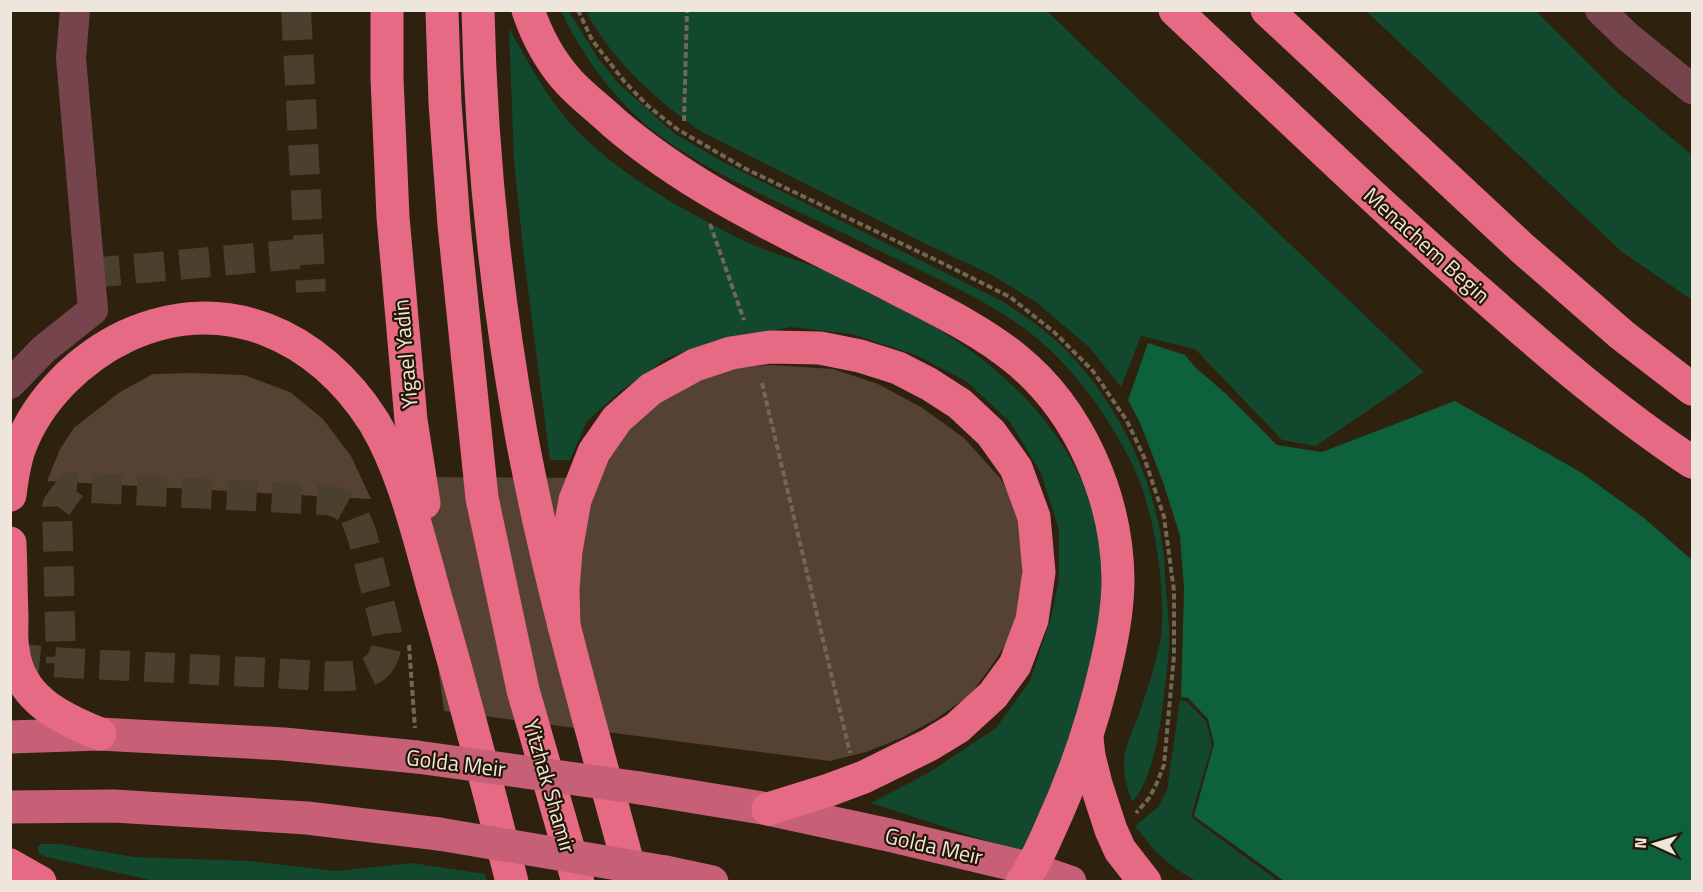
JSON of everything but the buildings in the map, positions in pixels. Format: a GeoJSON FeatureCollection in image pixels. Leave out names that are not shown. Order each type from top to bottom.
{"type":"FeatureCollection","features":[{"type":"Feature","properties":{"kind":"highway","name":"Yigael Yadin"},"geometry":{"type":"LineString","coordinates":[[387,10],[387,78],[393,217],[411,420],[427,521],[464,693]]}},
{"type":"Feature","properties":{"kind":"highway","name":"Yitzhak Shamir"},"geometry":{"type":"LineString","coordinates":[[442,10],[445,103],[454,225],[482,498],[523,690],[578,882]]}},
{"type":"Feature","properties":{"kind":"highway"},"geometry":{"type":"LineString","coordinates":[[478,10],[485,148],[494,256],[521,433],[564,626],[633,882]]}},
{"type":"Feature","properties":{"kind":"highway"},"geometry":{"type":"LineString","coordinates":[[528,10],[544,48],[569,82],[638,143],[688,179],[982,334],[1018,360],[1047,388],[1074,425],[1101,480],[1112,525],[1118,579],[1113,636],[1087,737],[1067,793],[1027,875]]}},
{"type":"Feature","properties":{"kind":"highway","name":"Menachem Begin"},"geometry":{"type":"LineString","coordinates":[[1175,10],[1424,244],[1547,352],[1653,436],[1692,462]]}},
{"type":"Feature","properties":{"kind":"highway"},"geometry":{"type":"LineString","coordinates":[[1267,10],[1522,248],[1622,335],[1692,389]]}},
{"type":"Feature","properties":{"kind":"highway"},"geometry":{"type":"LineString","coordinates":[[10,495],[20,448],[43,404],[69,376],[112,343],[140,330],[174,321],[208,318],[242,322],[277,333],[308,351],[359,401],[391,454],[407,499],[464,693],[512,882]]}},
{"type":"Feature","properties":{"kind":"highway"},"geometry":{"type":"LineString","coordinates":[[564,626],[563,589],[566,550],[575,500],[594,452],[617,419],[651,389],[695,365],[731,353],[770,346],[820,348],[860,356],[898,368],[930,384],[960,404],[992,433],[1016,468],[1034,517],[1039,572],[1032,620],[1015,665],[993,695],[972,715],[957,728],[929,745],[864,777],[768,809]]}},
{"type":"Feature","properties":{"kind":"highway"},"geometry":{"type":"LineString","coordinates":[[10,543],[13,650],[17,670],[25,685],[49,709],[100,734]]}},
{"type":"Feature","properties":{"kind":"highway"},"geometry":{"type":"LineString","coordinates":[[1087,737],[1096,784],[1111,830],[1120,850],[1145,882]]}},
{"type":"Feature","properties":{"kind":"highway"},"geometry":{"type":"LineString","coordinates":[[10,865],[40,882]]}},
{"type":"Feature","properties":{"kind":"main road","name":"Golda Meir"},"geometry":{"type":"LineString","coordinates":[[10,737],[100,734],[284,744],[417,757],[640,788],[768,809],[889,835],[1027,875],[1070,882]]}},
{"type":"Feature","properties":{"kind":"main road"},"geometry":{"type":"LineString","coordinates":[[10,807],[114,806],[307,818],[439,834],[712,882]]}},
{"type":"Feature","properties":{"kind":"street"},"geometry":{"type":"LineString","coordinates":[[10,384],[44,349],[93,310],[71,58],[75,10]]}},
{"type":"Feature","properties":{"kind":"street"},"geometry":{"type":"LineString","coordinates":[[1600,10],[1628,37],[1692,89]]}},
{"type":"Feature","properties":{"kind":"path"},"geometry":{"type":"LineString","coordinates":[[578,10],[592,40],[624,81],[648,106],[676,129],[744,168],[1010,297],[1054,333],[1094,371],[1127,421],[1144,457],[1164,518],[1174,591],[1174,655],[1164,765],[1149,798],[1133,816]]}},
{"type":"Feature","properties":{"kind":"path"},"geometry":{"type":"LineString","coordinates":[[684,121],[687,10]]}},
{"type":"Feature","properties":{"kind":"path"},"geometry":{"type":"LineString","coordinates":[[706,214],[744,320]]}},
{"type":"Feature","properties":{"kind":"path"},"geometry":{"type":"LineString","coordinates":[[762,383],[853,764]]}},
{"type":"Feature","properties":{"kind":"path"},"geometry":{"type":"LineString","coordinates":[[409,645],[417,757]]}},
{"type":"Feature","properties":{"kind":"green space"},"geometry":{"type":"Polygon","coordinates":[[[561,11],[569,11],[597,57],[618,83],[675,134],[727,164],[1002,301],[1060,344],[1102,394],[1130,442],[1151,494],[1163,549],[1168,612],[1169,655],[1155,751],[1145,780],[1132,802],[1125,779],[1124,758],[1160,643],[1162,609],[1159,568],[1148,506],[1142,487],[1114,430],[1088,392],[1041,342],[995,309],[965,292],[737,182],[705,165],[660,136],[620,100],[587,57],[561,11]]]}},
{"type":"Feature","properties":{"kind":"green space"},"geometry":{"type":"Polygon","coordinates":[[[586,11],[1047,11],[1424,372],[1316,446],[1282,440],[1195,349],[1141,336],[1121,387],[1089,347],[1036,302],[990,274],[702,132],[668,107],[636,78],[609,46],[586,11]]]}},
{"type":"Feature","properties":{"kind":"green space"},"geometry":{"type":"Polygon","coordinates":[[[1366,11],[1536,11],[1619,94],[1692,155],[1692,300],[1622,252],[1366,11]]]}},
{"type":"Feature","properties":{"kind":"green space"},"geometry":{"type":"Polygon","coordinates":[[[509,28],[539,81],[560,111],[591,144],[614,163],[666,199],[738,238],[829,273],[943,332],[998,372],[1046,422],[1066,450],[1082,480],[1093,512],[1100,546],[1102,576],[1099,621],[1093,666],[1072,738],[1021,852],[871,803],[928,773],[996,728],[1030,681],[1051,618],[1059,579],[1059,530],[1041,473],[1010,422],[966,381],[916,355],[852,334],[791,327],[714,341],[667,358],[622,390],[587,421],[570,460],[550,460],[514,162],[509,28]]]}},
{"type":"Feature","properties":{"kind":"green space"},"geometry":{"type":"Polygon","coordinates":[[[1148,343],[1185,355],[1277,445],[1322,452],[1455,401],[1582,473],[1644,518],[1692,560],[1692,881],[1284,881],[1194,816],[1214,744],[1208,719],[1188,698],[1181,697],[1184,589],[1180,536],[1164,485],[1141,425],[1128,400],[1148,343]]]}},
{"type":"Feature","properties":{"kind":"green space"},"geometry":{"type":"Polygon","coordinates":[[[1180,700],[1186,701],[1206,721],[1212,745],[1191,817],[1278,881],[1196,881],[1176,869],[1155,851],[1135,826],[1158,807],[1167,790],[1180,700]]]}},
{"type":"Feature","properties":{"kind":"green space"},"geometry":{"type":"Polygon","coordinates":[[[41,844],[60,844],[134,857],[249,861],[336,871],[412,863],[485,874],[487,881],[160,882],[46,857],[39,853],[37,847],[41,844]]]}},
{"type":"Feature","properties":{"kind":"tunnel"},"geometry":{"type":"LineString","coordinates":[[296,10],[311,292]]}},
{"type":"Feature","properties":{"kind":"tunnel"},"geometry":{"type":"LineString","coordinates":[[90,273],[308,253]]}},
{"type":"Feature","properties":{"kind":"tunnel"},"geometry":{"type":"LineString","coordinates":[[10,657],[40,661],[55,662],[70,663],[321,676],[365,673],[376,667],[383,657],[387,646],[387,633],[362,535],[355,517],[347,508],[328,500],[71,487],[57,506],[61,663]]}}]}
